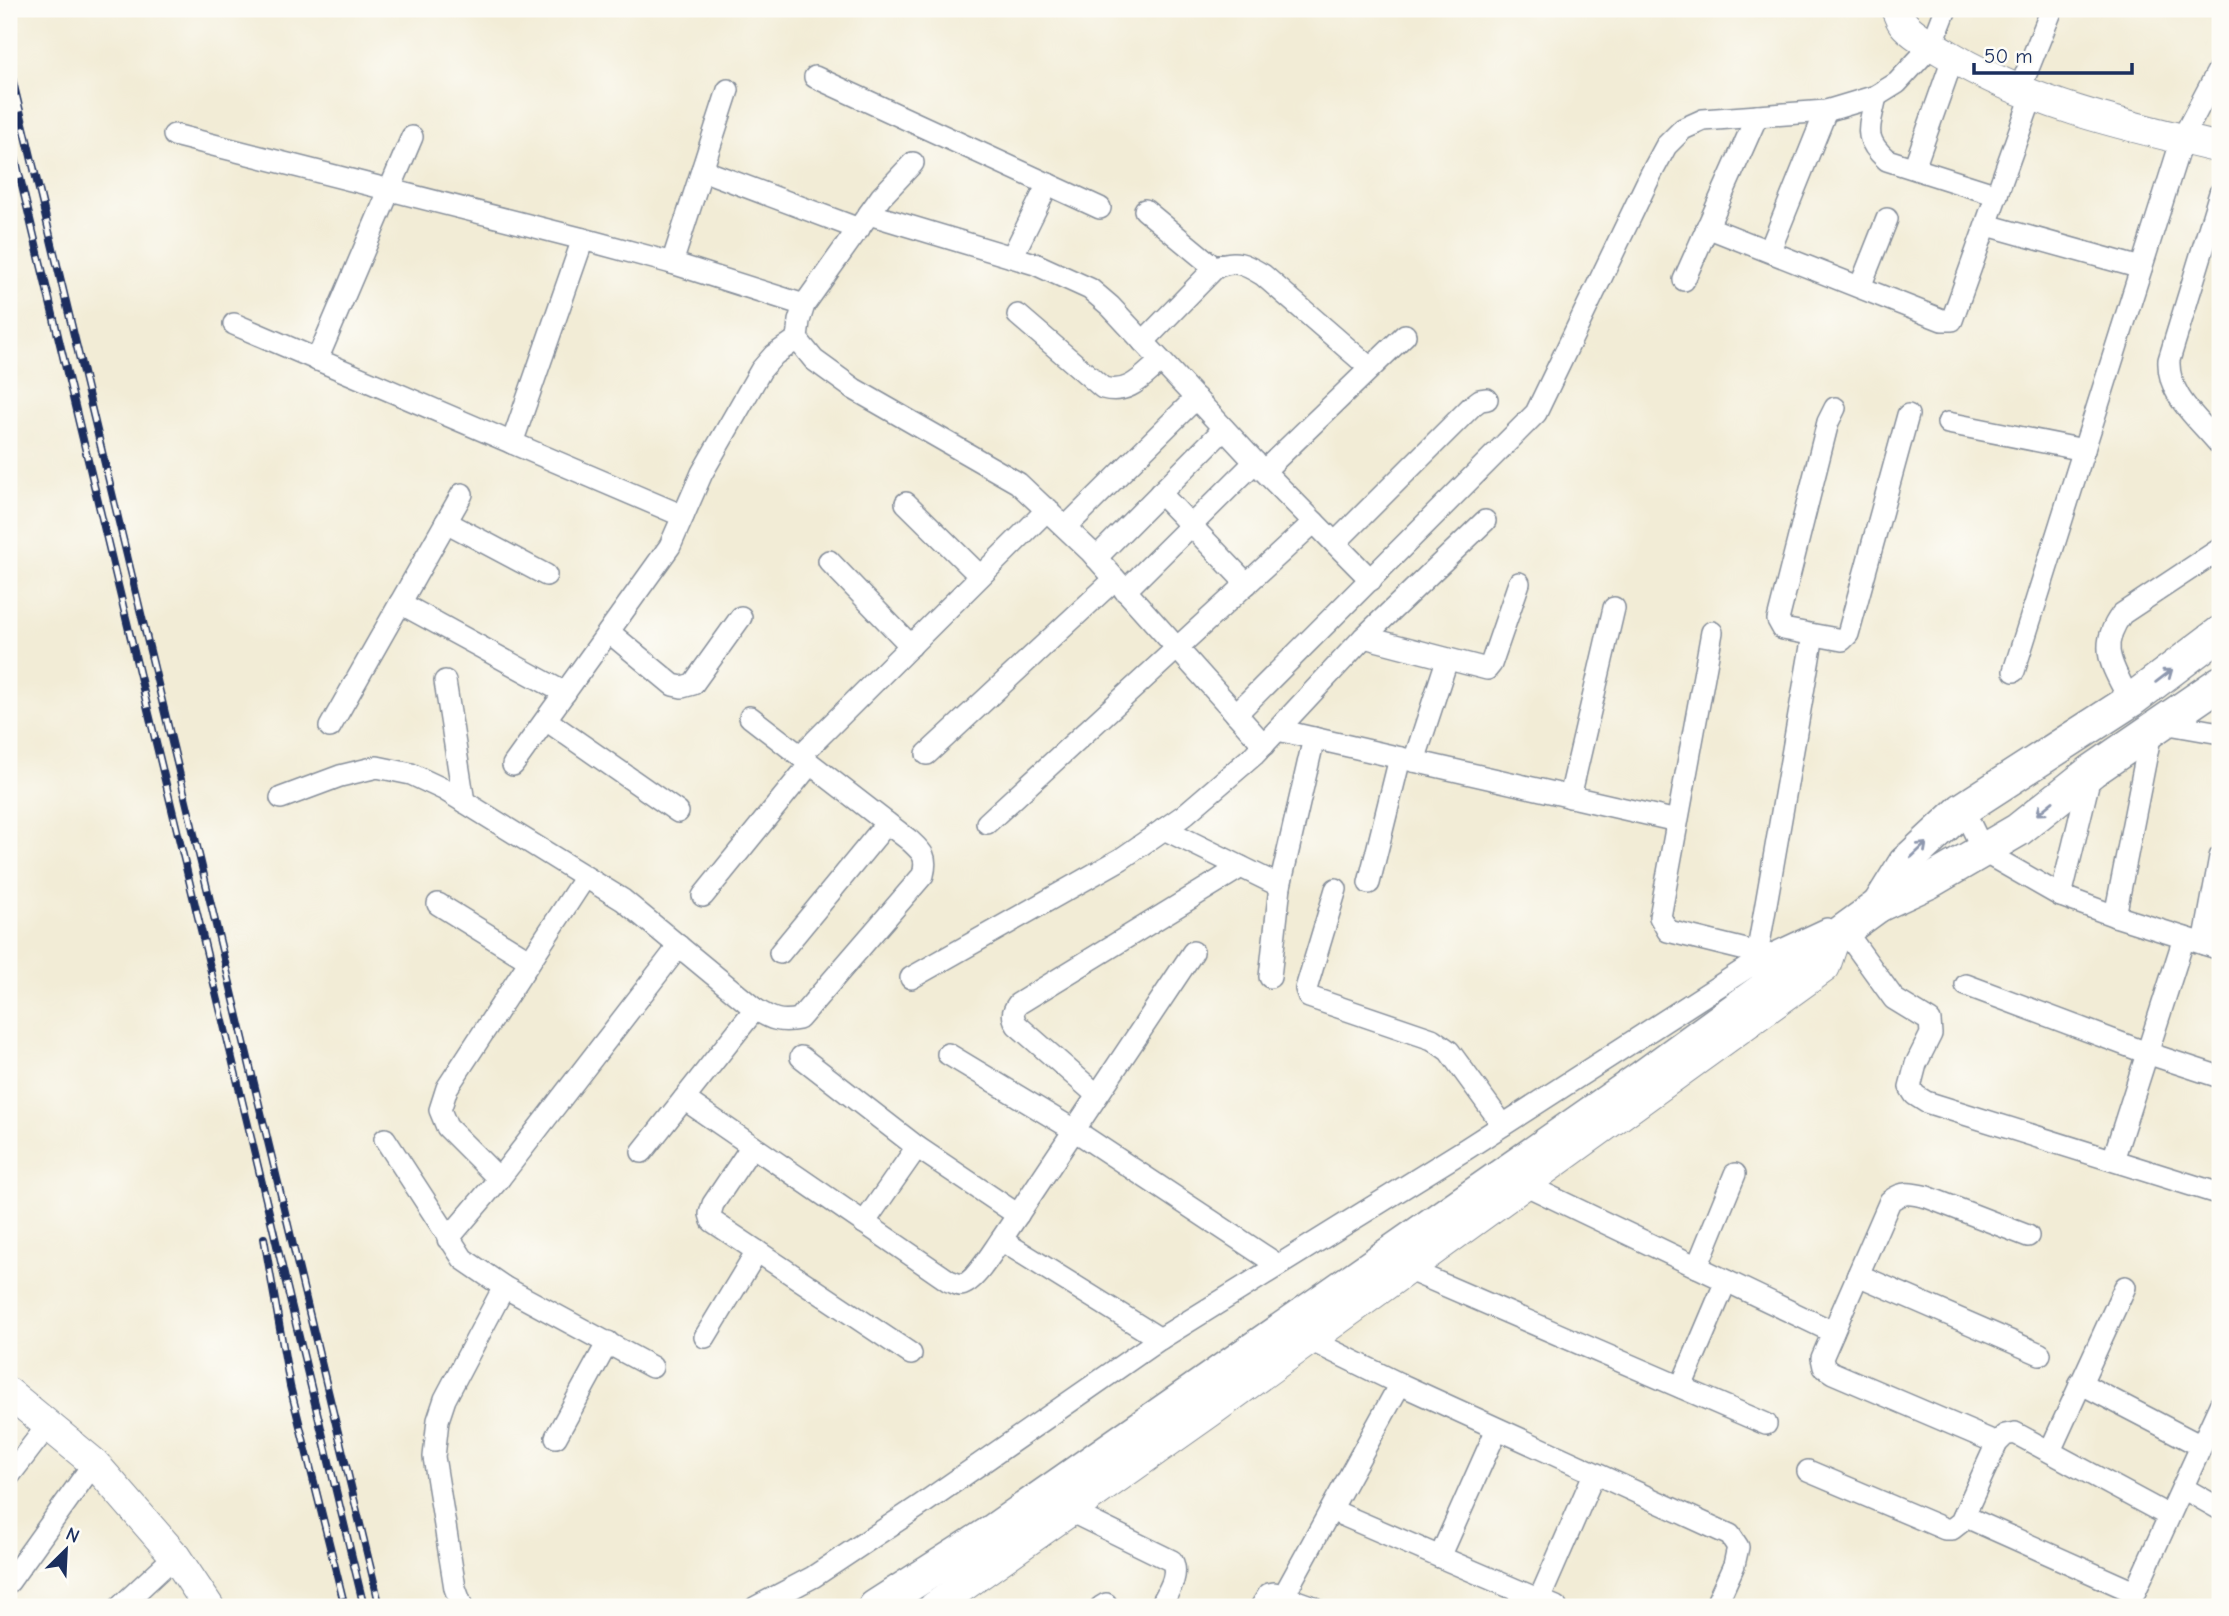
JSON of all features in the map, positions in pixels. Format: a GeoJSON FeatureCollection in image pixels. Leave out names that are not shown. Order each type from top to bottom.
{"type":"FeatureCollection","features":[{"type":"Feature","properties":{"kind":"main road"},"geometry":{"type":"LineString","coordinates":[[1880,905],[1905,863],[1963,809],[2130,701],[2220,633]]}},
{"type":"Feature","properties":{"kind":"main road"},"geometry":{"type":"LineString","coordinates":[[875,1607],[998,1527],[1880,905],[1929,882],[2018,831],[2092,771],[2220,683]]}},
{"type":"Feature","properties":{"kind":"street"},"geometry":{"type":"LineString","coordinates":[[1896,9],[1903,24],[1985,77],[2025,93],[2133,127],[2220,148]]}},
{"type":"Feature","properties":{"kind":"street"},"geometry":{"type":"LineString","coordinates":[[1914,168],[1943,51],[1946,9]]}},
{"type":"Feature","properties":{"kind":"street"},"geometry":{"type":"LineString","coordinates":[[1707,227],[1942,320],[1952,320],[1997,195],[2052,9]]}},
{"type":"Feature","properties":{"kind":"street"},"geometry":{"type":"LineString","coordinates":[[1236,714],[1536,413],[1666,146],[1683,129],[1703,120],[1826,111],[1876,96],[1943,51]]}},
{"type":"Feature","properties":{"kind":"street"},"geometry":{"type":"LineString","coordinates":[[2014,671],[2182,139],[2220,67]]}},
{"type":"Feature","properties":{"kind":"street"},"geometry":{"type":"LineString","coordinates":[[815,77],[1100,208]]}},
{"type":"Feature","properties":{"kind":"street"},"geometry":{"type":"LineString","coordinates":[[672,263],[728,90]]}},
{"type":"Feature","properties":{"kind":"street"},"geometry":{"type":"LineString","coordinates":[[1876,96],[1868,135],[1874,148],[1887,160],[1997,195]]}},
{"type":"Feature","properties":{"kind":"street"},"geometry":{"type":"LineString","coordinates":[[1770,250],[1826,111]]}},
{"type":"Feature","properties":{"kind":"street"},"geometry":{"type":"LineString","coordinates":[[1684,280],[1757,116]]}},
{"type":"Feature","properties":{"kind":"street"},"geometry":{"type":"LineString","coordinates":[[174,135],[672,263],[804,305]]}},
{"type":"Feature","properties":{"kind":"street"},"geometry":{"type":"LineString","coordinates":[[317,360],[412,137]]}},
{"type":"Feature","properties":{"kind":"street"},"geometry":{"type":"LineString","coordinates":[[913,163],[881,197],[804,305],[797,339],[814,360],[854,389],[1018,483],[1096,558],[1236,714],[1271,737],[1314,738],[1677,821]]}},
{"type":"Feature","properties":{"kind":"street"},"geometry":{"type":"LineString","coordinates":[[702,170],[864,221],[1012,257],[1065,276],[1090,289],[1110,306],[1259,466],[1371,580]]}},
{"type":"Feature","properties":{"kind":"street"},"geometry":{"type":"LineString","coordinates":[[1012,257],[1048,184]]}},
{"type":"Feature","properties":{"kind":"street"},"geometry":{"type":"LineString","coordinates":[[2220,193],[2169,360],[2169,373],[2175,392],[2220,443]]}},
{"type":"Feature","properties":{"kind":"street"},"geometry":{"type":"LineString","coordinates":[[1145,210],[1215,268]]}},
{"type":"Feature","properties":{"kind":"street"},"geometry":{"type":"LineString","coordinates":[[1860,287],[1887,219]]}},
{"type":"Feature","properties":{"kind":"street"},"geometry":{"type":"LineString","coordinates":[[1987,225],[2141,268]]}},
{"type":"Feature","properties":{"kind":"street"},"geometry":{"type":"LineString","coordinates":[[512,443],[583,239]]}},
{"type":"Feature","properties":{"kind":"street"},"geometry":{"type":"LineString","coordinates":[[1143,342],[1215,268],[1227,262],[1243,263],[1263,275],[1370,368]]}},
{"type":"Feature","properties":{"kind":"street"},"geometry":{"type":"LineString","coordinates":[[1018,315],[1103,388],[1114,391],[1126,389],[1161,361]]}},
{"type":"Feature","properties":{"kind":"street"},"geometry":{"type":"LineString","coordinates":[[234,324],[683,516]]}},
{"type":"Feature","properties":{"kind":"street"},"geometry":{"type":"LineString","coordinates":[[927,754],[1191,526],[1405,335]]}},
{"type":"Feature","properties":{"kind":"street"},"geometry":{"type":"LineString","coordinates":[[513,765],[670,546],[702,473],[761,370],[774,355],[797,339]]}},
{"type":"Feature","properties":{"kind":"street"},"geometry":{"type":"LineString","coordinates":[[1066,527],[1196,398]]}},
{"type":"Feature","properties":{"kind":"street"},"geometry":{"type":"LineString","coordinates":[[1335,543],[1472,406],[1486,399]]}},
{"type":"Feature","properties":{"kind":"street"},"geometry":{"type":"LineString","coordinates":[[1835,408],[1828,422],[1778,620],[1783,629],[1842,640],[1846,638],[1908,415]]}},
{"type":"Feature","properties":{"kind":"street"},"geometry":{"type":"LineString","coordinates":[[1948,423],[2084,450]]}},
{"type":"Feature","properties":{"kind":"street"},"geometry":{"type":"LineString","coordinates":[[1096,558],[1224,429]]}},
{"type":"Feature","properties":{"kind":"street"},"geometry":{"type":"LineString","coordinates":[[1160,493],[1247,584]]}},
{"type":"Feature","properties":{"kind":"street"},"geometry":{"type":"LineString","coordinates":[[330,727],[462,494]]}},
{"type":"Feature","properties":{"kind":"street"},"geometry":{"type":"LineString","coordinates":[[906,503],[981,576]]}},
{"type":"Feature","properties":{"kind":"street"},"geometry":{"type":"LineString","coordinates":[[703,896],[805,760],[911,646],[1048,509]]}},
{"type":"Feature","properties":{"kind":"street"},"geometry":{"type":"LineString","coordinates":[[911,978],[1121,859],[1164,829],[1271,737],[1364,637],[1485,521]]}},
{"type":"Feature","properties":{"kind":"street"},"geometry":{"type":"LineString","coordinates":[[446,522],[546,575]]}},
{"type":"Feature","properties":{"kind":"street"},"geometry":{"type":"LineString","coordinates":[[987,823],[1314,522]]}},
{"type":"Feature","properties":{"kind":"street"},"geometry":{"type":"LineString","coordinates":[[2130,701],[2108,656],[2116,623],[2122,614],[2220,549]]}},
{"type":"Feature","properties":{"kind":"street"},"geometry":{"type":"LineString","coordinates":[[829,561],[911,646]]}},
{"type":"Feature","properties":{"kind":"street"},"geometry":{"type":"LineString","coordinates":[[1364,637],[1486,669],[1492,664],[1519,583]]}},
{"type":"Feature","properties":{"kind":"street"},"geometry":{"type":"LineString","coordinates":[[400,603],[565,693]]}},
{"type":"Feature","properties":{"kind":"street"},"geometry":{"type":"LineString","coordinates":[[1570,797],[1614,608]]}},
{"type":"Feature","properties":{"kind":"street"},"geometry":{"type":"LineString","coordinates":[[609,632],[673,685],[682,687],[693,684],[741,617]]}},
{"type":"Feature","properties":{"kind":"street"},"geometry":{"type":"LineString","coordinates":[[1712,632],[1660,917],[1668,931],[1757,958]]}},
{"type":"Feature","properties":{"kind":"street"},"geometry":{"type":"LineString","coordinates":[[1750,999],[1813,635]]}},
{"type":"Feature","properties":{"kind":"street"},"geometry":{"type":"LineString","coordinates":[[1369,883],[1407,759],[1447,660]]}},
{"type":"Feature","properties":{"kind":"street"},"geometry":{"type":"LineString","coordinates":[[445,681],[464,802]]}},
{"type":"Feature","properties":{"kind":"street"},"geometry":{"type":"LineString","coordinates":[[281,798],[340,776],[377,766],[411,774],[464,802],[622,900],[755,1009],[775,1021],[786,1022],[799,1018],[923,875],[926,863],[922,852],[887,823],[750,718]]}},
{"type":"Feature","properties":{"kind":"street"},"geometry":{"type":"LineString","coordinates":[[546,720],[678,812]]}},
{"type":"Feature","properties":{"kind":"street"},"geometry":{"type":"LineString","coordinates":[[2115,916],[2157,727],[2220,733]]}},
{"type":"Feature","properties":{"kind":"street"},"geometry":{"type":"LineString","coordinates":[[1270,977],[1280,886],[1314,738]]}},
{"type":"Feature","properties":{"kind":"street"},"geometry":{"type":"LineString","coordinates":[[2061,896],[2092,771]]}},
{"type":"Feature","properties":{"kind":"street"},"geometry":{"type":"LineString","coordinates":[[1963,809],[1984,852],[2061,896],[2203,944]]}},
{"type":"Feature","properties":{"kind":"street"},"geometry":{"type":"LineString","coordinates":[[780,953],[887,823]]}},
{"type":"Feature","properties":{"kind":"street"},"geometry":{"type":"LineString","coordinates":[[1164,829],[1280,886]]}},
{"type":"Feature","properties":{"kind":"street"},"geometry":{"type":"LineString","coordinates":[[2113,1160],[2147,1053],[2203,944],[2220,857]]}},
{"type":"Feature","properties":{"kind":"street"},"geometry":{"type":"LineString","coordinates":[[1097,1095],[1017,1025],[1013,1011],[1018,1004],[1241,867]]}},
{"type":"Feature","properties":{"kind":"street"},"geometry":{"type":"LineString","coordinates":[[499,1179],[447,1127],[440,1110],[447,1088],[585,877]]}},
{"type":"Feature","properties":{"kind":"street"},"geometry":{"type":"LineString","coordinates":[[1336,889],[1306,989],[1308,997],[1441,1045],[1460,1065],[1503,1125]]}},
{"type":"Feature","properties":{"kind":"street"},"geometry":{"type":"LineString","coordinates":[[438,904],[530,961]]}},
{"type":"Feature","properties":{"kind":"street"},"geometry":{"type":"LineString","coordinates":[[756,1607],[813,1577],[1160,1339],[1503,1125],[1757,958],[1880,905]]}},
{"type":"Feature","properties":{"kind":"street"},"geometry":{"type":"LineString","coordinates":[[934,1607],[1310,1340],[1825,967],[1839,935],[1894,999],[1930,1021],[1931,1034],[1916,1065],[1910,1087],[1915,1095],[1926,1101],[2220,1195]]}},
{"type":"Feature","properties":{"kind":"street"},"geometry":{"type":"LineString","coordinates":[[448,1239],[499,1179],[678,946]]}},
{"type":"Feature","properties":{"kind":"street"},"geometry":{"type":"LineString","coordinates":[[684,1099],[949,1281],[959,1285],[967,1283],[1001,1240],[1193,952]]}},
{"type":"Feature","properties":{"kind":"street"},"geometry":{"type":"LineString","coordinates":[[1966,985],[2147,1053],[2220,1077]]}},
{"type":"Feature","properties":{"kind":"street"},"geometry":{"type":"LineString","coordinates":[[642,1152],[755,1009]]}},
{"type":"Feature","properties":{"kind":"street"},"geometry":{"type":"LineString","coordinates":[[948,1054],[1074,1130],[1278,1265]]}},
{"type":"Feature","properties":{"kind":"street"},"geometry":{"type":"LineString","coordinates":[[801,1057],[917,1147],[1018,1214]]}},
{"type":"Feature","properties":{"kind":"street"},"geometry":{"type":"LineString","coordinates":[[385,1139],[463,1259],[504,1287],[652,1367]]}},
{"type":"Feature","properties":{"kind":"street"},"geometry":{"type":"LineString","coordinates":[[752,1146],[713,1204],[710,1214],[712,1221],[911,1354]]}},
{"type":"Feature","properties":{"kind":"street"},"geometry":{"type":"LineString","coordinates":[[864,1223],[917,1147]]}},
{"type":"Feature","properties":{"kind":"street"},"geometry":{"type":"LineString","coordinates":[[1697,1267],[1735,1174]]}},
{"type":"Feature","properties":{"kind":"street"},"geometry":{"type":"LineString","coordinates":[[1524,1184],[1833,1332]]}},
{"type":"Feature","properties":{"kind":"street"},"geometry":{"type":"LineString","coordinates":[[1997,1443],[1824,1367],[1822,1358],[1890,1201],[1900,1194],[1911,1193],[1927,1197],[2028,1236]]}},
{"type":"Feature","properties":{"kind":"street"},"geometry":{"type":"LineString","coordinates":[[1001,1240],[1160,1339]]}},
{"type":"Feature","properties":{"kind":"street"},"geometry":{"type":"LineString","coordinates":[[705,1337],[757,1251]]}},
{"type":"Feature","properties":{"kind":"street"},"geometry":{"type":"LineString","coordinates":[[1407,1269],[1766,1424]]}},
{"type":"Feature","properties":{"kind":"street"},"geometry":{"type":"LineString","coordinates":[[1858,1276],[2040,1354]]}},
{"type":"Feature","properties":{"kind":"street"},"geometry":{"type":"LineString","coordinates":[[1681,1387],[1726,1281]]}},
{"type":"Feature","properties":{"kind":"street"},"geometry":{"type":"LineString","coordinates":[[463,1607],[455,1588],[434,1457],[438,1420],[445,1398],[504,1287]]}},
{"type":"Feature","properties":{"kind":"street"},"geometry":{"type":"LineString","coordinates":[[2050,1451],[2125,1287]]}},
{"type":"Feature","properties":{"kind":"street"},"geometry":{"type":"LineString","coordinates":[[1310,1340],[1730,1535],[1738,1547],[1734,1565],[1715,1607]]}},
{"type":"Feature","properties":{"kind":"street"},"geometry":{"type":"LineString","coordinates":[[556,1437],[608,1342]]}},
{"type":"Feature","properties":{"kind":"street"},"geometry":{"type":"LineString","coordinates":[[2080,1383],[2201,1446]]}},
{"type":"Feature","properties":{"kind":"street"},"geometry":{"type":"LineString","coordinates":[[1284,1595],[1400,1384]]}},
{"type":"Feature","properties":{"kind":"street"},"geometry":{"type":"LineString","coordinates":[[9,1393],[94,1464],[175,1556],[209,1607]]}},
{"type":"Feature","properties":{"kind":"street"},"geometry":{"type":"LineString","coordinates":[[1964,1516],[2131,1600],[2220,1405]]}},
{"type":"Feature","properties":{"kind":"street"},"geometry":{"type":"LineString","coordinates":[[9,1476],[48,1425]]}},
{"type":"Feature","properties":{"kind":"street"},"geometry":{"type":"LineString","coordinates":[[1440,1557],[1497,1429]]}},
{"type":"Feature","properties":{"kind":"street"},"geometry":{"type":"LineString","coordinates":[[1808,1471],[1945,1529],[1956,1528],[1997,1443],[2005,1435],[2015,1433],[2169,1516]]}},
{"type":"Feature","properties":{"kind":"street"},"geometry":{"type":"LineString","coordinates":[[9,1583],[94,1464]]}},
{"type":"Feature","properties":{"kind":"street"},"geometry":{"type":"LineString","coordinates":[[1331,1510],[1548,1604],[1594,1474]]}},
{"type":"Feature","properties":{"kind":"street"},"geometry":{"type":"LineString","coordinates":[[2182,1488],[2220,1508]]}},
{"type":"Feature","properties":{"kind":"street"},"geometry":{"type":"LineString","coordinates":[[1070,1511],[1172,1561],[1175,1575],[1160,1607]]}},
{"type":"Feature","properties":{"kind":"street"},"geometry":{"type":"LineString","coordinates":[[120,1607],[175,1556]]}},
{"type":"Feature","properties":{"kind":"street"},"geometry":{"type":"LineString","coordinates":[[1261,1607],[1269,1594],[1274,1593],[1313,1607]]}},
{"type":"Feature","properties":{"kind":"railway"},"geometry":{"type":"LineString","coordinates":[[9,65],[380,1607]]}},
{"type":"Feature","properties":{"kind":"railway"},"geometry":{"type":"LineString","coordinates":[[9,132],[364,1607]]}},
{"type":"Feature","properties":{"kind":"railway"},"geometry":{"type":"LineString","coordinates":[[264,1238],[290,1386],[345,1607]]}}]}
